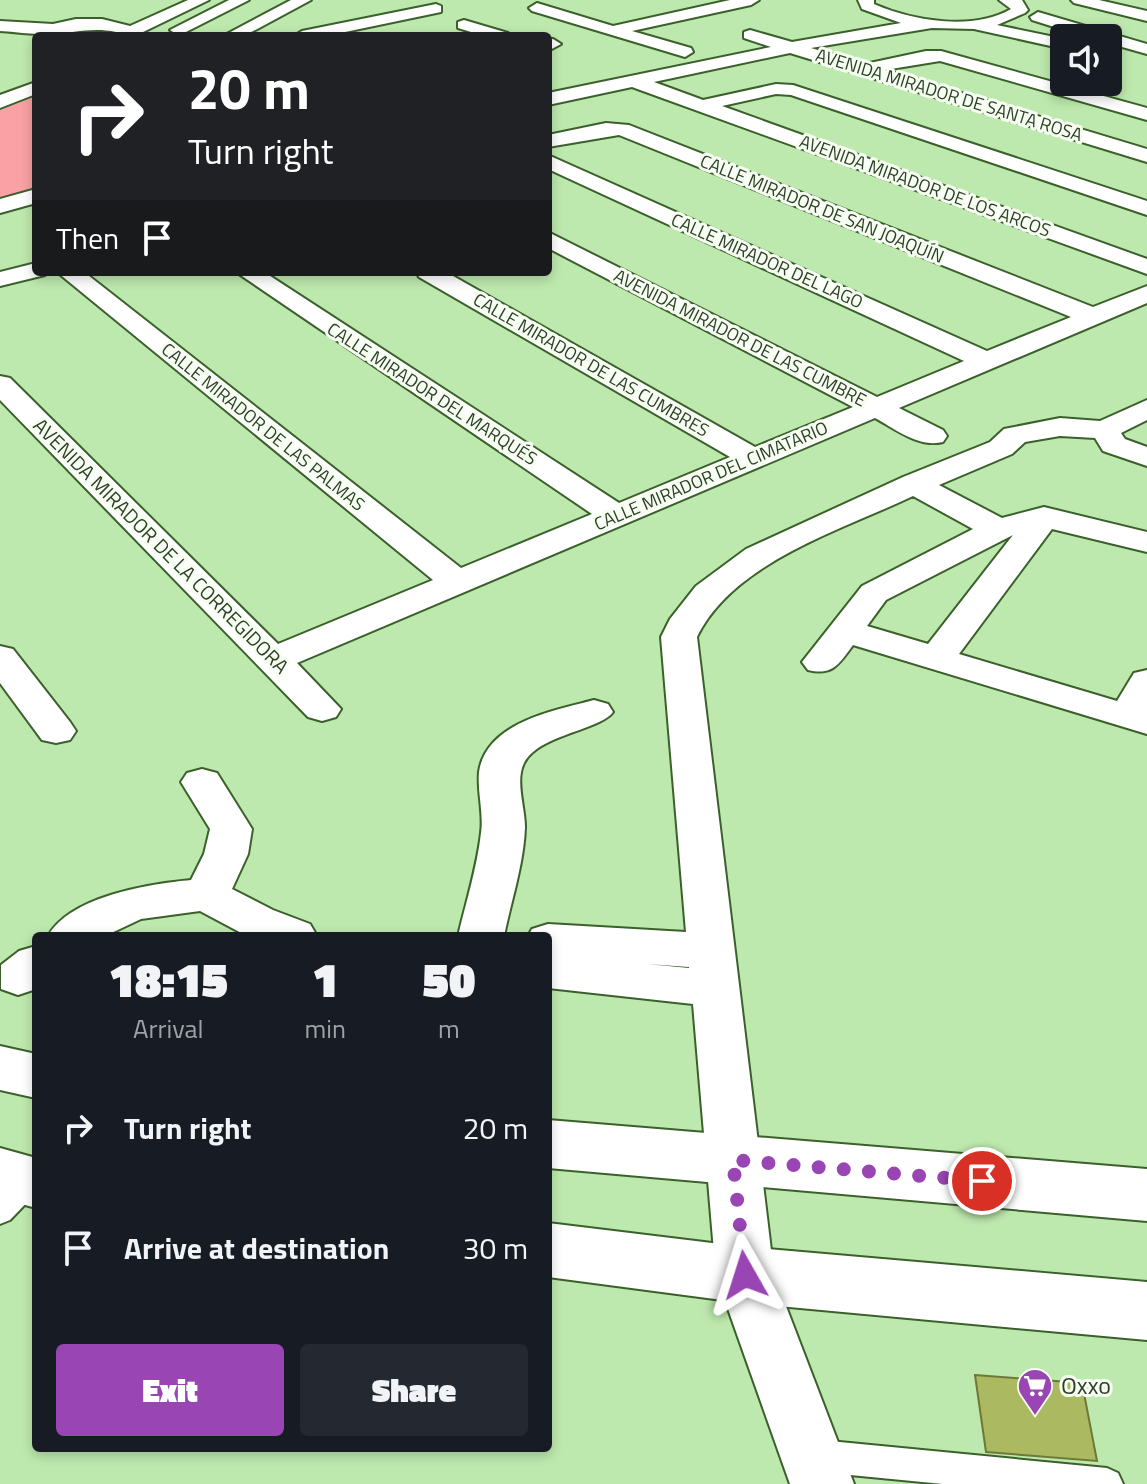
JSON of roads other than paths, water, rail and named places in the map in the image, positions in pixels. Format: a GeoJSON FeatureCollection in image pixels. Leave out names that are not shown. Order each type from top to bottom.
{"type":"FeatureCollection","features":[{"type":"Feature","properties":{"kind":"street"},"geometry":{"type":"LineString","coordinates":[[159,29],[201,0]]}},
{"type":"Feature","properties":{"kind":"street"},"geometry":{"type":"LineString","coordinates":[[0,26],[48,32],[76,24],[177,32],[241,0]]}},
{"type":"Feature","properties":{"kind":"street"},"geometry":{"type":"LineString","coordinates":[[615,30],[751,0]]}},
{"type":"Feature","properties":{"kind":"street"},"geometry":{"type":"LineString","coordinates":[[1079,0],[1142,13]]}},
{"type":"Feature","properties":{"kind":"street"},"geometry":{"type":"LineString","coordinates":[[862,6],[902,19],[965,24],[1013,17],[1019,3],[1072,24]]}},
{"type":"Feature","properties":{"kind":"street"},"geometry":{"type":"LineString","coordinates":[[240,32],[308,5]]}},
{"type":"Feature","properties":{"kind":"street"},"geometry":{"type":"LineString","coordinates":[[535,6],[592,5]]}},
{"type":"Feature","properties":{"kind":"street"},"geometry":{"type":"LineString","coordinates":[[535,6],[691,51],[552,85]]}},
{"type":"Feature","properties":{"kind":"street"},"geometry":{"type":"LineString","coordinates":[[118,7],[92,19],[125,29]]}},
{"type":"Feature","properties":{"kind":"street"},"geometry":{"type":"LineString","coordinates":[[332,32],[450,16],[492,32]]}},
{"type":"Feature","properties":{"kind":"street"},"geometry":{"type":"LineString","coordinates":[[552,98],[792,47],[933,23]]}},
{"type":"Feature","properties":{"kind":"street"},"geometry":{"type":"LineString","coordinates":[[965,24],[1050,41]]}},
{"type":"Feature","properties":{"kind":"street","name":"AVENIDA MIRADOR DE SANTA ROSA"},"geometry":{"type":"LineString","coordinates":[[781,28],[744,37],[792,47],[1147,156]]}},
{"type":"Feature","properties":{"kind":"street"},"geometry":{"type":"LineString","coordinates":[[1122,42],[1147,49]]}},
{"type":"Feature","properties":{"kind":"street"},"geometry":{"type":"LineString","coordinates":[[864,69],[926,56],[941,56],[1147,114]]}},
{"type":"Feature","properties":{"kind":"street"},"geometry":{"type":"LineString","coordinates":[[1122,60],[1147,66]]}},
{"type":"Feature","properties":{"kind":"street","name":"AVENIDA MIRADOR DE LOS ARCOS"},"geometry":{"type":"LineString","coordinates":[[634,81],[1147,267]]}},
{"type":"Feature","properties":{"kind":"street"},"geometry":{"type":"LineString","coordinates":[[0,102],[32,89]]}},
{"type":"Feature","properties":{"kind":"street"},"geometry":{"type":"LineString","coordinates":[[703,105],[776,89],[793,90],[1147,208]]}},
{"type":"Feature","properties":{"kind":"street","name":"CALLE MIRADOR DE SAN JOAQUÍN"},"geometry":{"type":"LineString","coordinates":[[552,140],[606,129],[622,129],[1092,316]]}},
{"type":"Feature","properties":{"kind":"street","name":"CALLE MIRADOR DEL LAGO"},"geometry":{"type":"LineString","coordinates":[[552,163],[986,361]]}},
{"type":"Feature","properties":{"kind":"street"},"geometry":{"type":"LineString","coordinates":[[0,206],[32,197]]}},
{"type":"Feature","properties":{"kind":"street"},"geometry":{"type":"LineString","coordinates":[[0,223],[32,216]]}},
{"type":"Feature","properties":{"kind":"street","name":"AVENIDA MIRADOR DE LAS CUMBRE"},"geometry":{"type":"LineString","coordinates":[[552,241],[932,436]]}},
{"type":"Feature","properties":{"kind":"street"},"geometry":{"type":"LineString","coordinates":[[0,279],[32,271]]}},
{"type":"Feature","properties":{"kind":"street","name":"CALLE MIRADOR DE LAS PALMAS"},"geometry":{"type":"LineString","coordinates":[[74,276],[457,582]]}},
{"type":"Feature","properties":{"kind":"street","name":"CALLE MIRADOR DEL MARQUÉS"},"geometry":{"type":"LineString","coordinates":[[254,276],[616,516]]}},
{"type":"Feature","properties":{"kind":"street","name":"CALLE MIRADOR DE LAS CUMBRES"},"geometry":{"type":"LineString","coordinates":[[435,276],[753,458]]}},
{"type":"Feature","properties":{"kind":"street","name":"CALLE MIRADOR DEL CIMATARIO"},"geometry":{"type":"LineString","coordinates":[[274,659],[1147,294]]}},
{"type":"Feature","properties":{"kind":"street","name":"AVENIDA MIRADOR DE LA CORREGIDORA"},"geometry":{"type":"LineString","coordinates":[[0,384],[322,709]]}},
{"type":"Feature","properties":{"kind":"street"},"geometry":{"type":"LineString","coordinates":[[816,1470],[745,1275],[679,637],[708,593],[758,556],[902,489],[1001,448],[1077,442],[1147,409]]}},
{"type":"Feature","properties":{"kind":"street"},"geometry":{"type":"LineString","coordinates":[[1098,430],[1114,445],[1147,457]]}},
{"type":"Feature","properties":{"kind":"street"},"geometry":{"type":"LineString","coordinates":[[902,489],[987,534]]}},
{"type":"Feature","properties":{"kind":"street"},"geometry":{"type":"LineString","coordinates":[[936,659],[1044,517]]}},
{"type":"Feature","properties":{"kind":"street"},"geometry":{"type":"LineString","coordinates":[[821,662],[874,593],[987,534],[1044,517],[1147,542]]}},
{"type":"Feature","properties":{"kind":"street"},"geometry":{"type":"LineString","coordinates":[[844,631],[1138,719],[1147,681]]}},
{"type":"Feature","properties":{"kind":"street"},"geometry":{"type":"LineString","coordinates":[[0,657],[56,731]]}},
{"type":"Feature","properties":{"kind":"street"},"geometry":{"type":"LineString","coordinates":[[482,932],[503,836],[505,811],[501,765],[512,750],[531,734],[558,721],[594,712]]}},
{"type":"Feature","properties":{"kind":"street"},"geometry":{"type":"LineString","coordinates":[[202,782],[231,829],[226,854],[207,895]]}},
{"type":"Feature","properties":{"kind":"street"},"geometry":{"type":"LineString","coordinates":[[77,932],[102,915],[128,906],[157,899],[207,895],[257,922],[283,932]]}},
{"type":"Feature","properties":{"kind":"street"},"geometry":{"type":"LineString","coordinates":[[552,942],[714,970]]}},
{"type":"Feature","properties":{"kind":"street"},"geometry":{"type":"LineString","coordinates":[[552,971],[714,970]]}},
{"type":"Feature","properties":{"kind":"street"},"geometry":{"type":"LineString","coordinates":[[0,1068],[32,1075]]}},
{"type":"Feature","properties":{"kind":"street"},"geometry":{"type":"LineString","coordinates":[[552,1144],[1147,1195]]}},
{"type":"Feature","properties":{"kind":"street"},"geometry":{"type":"LineString","coordinates":[[552,1251],[745,1275],[1147,1311]]}},
{"type":"Feature","properties":{"kind":"lane"},"geometry":{"type":"LineString","coordinates":[[816,1470],[1107,1484]]}},
{"type":"Feature","properties":{"kind":"place","name":"Oxxo"},"geometry":{"type":"Point","coordinates":[1035,1417]}}]}
